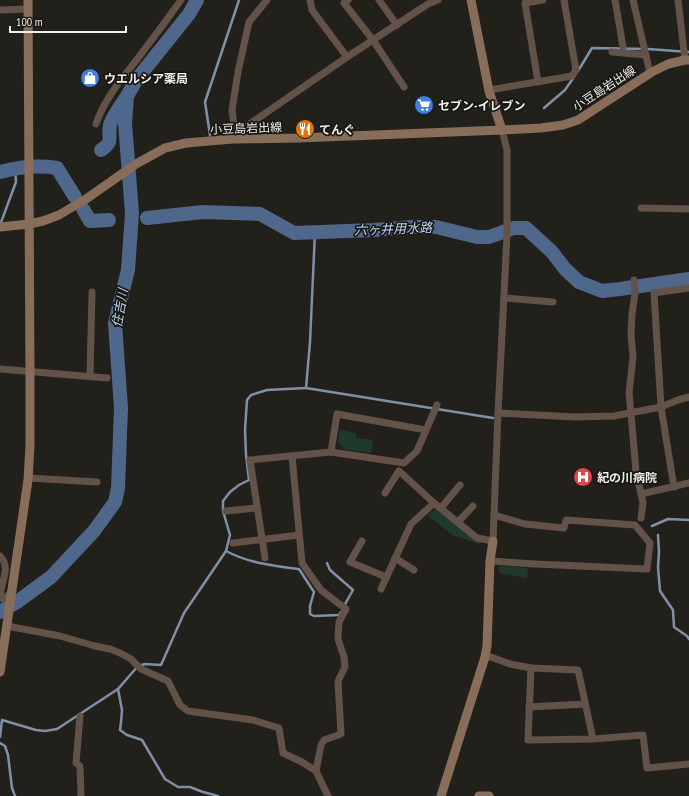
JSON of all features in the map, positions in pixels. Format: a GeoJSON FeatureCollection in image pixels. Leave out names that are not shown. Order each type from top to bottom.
{"type":"FeatureCollection","features":[{"type":"Feature","properties":{"kind":"street"},"geometry":{"type":"LineString","coordinates":[[96,124],[100,111],[111,92],[169,18],[181,0]]}},
{"type":"Feature","properties":{"kind":"street"},"geometry":{"type":"LineString","coordinates":[[234,136],[232,110],[238,72],[249,22],[267,0]]}},
{"type":"Feature","properties":{"kind":"street"},"geometry":{"type":"LineString","coordinates":[[310,0],[312,10],[348,57]]}},
{"type":"Feature","properties":{"kind":"street"},"geometry":{"type":"LineString","coordinates":[[348,0],[344,2],[373,40],[404,87]]}},
{"type":"Feature","properties":{"kind":"street"},"geometry":{"type":"LineString","coordinates":[[379,0],[397,25]]}},
{"type":"Feature","properties":{"kind":"street"},"geometry":{"type":"LineString","coordinates":[[234,136],[373,40],[428,4],[438,0]]}},
{"type":"Feature","properties":{"kind":"street"},"geometry":{"type":"LineString","coordinates":[[441,796],[485,657],[487,646],[490,561],[493,541],[498,413],[505,298],[507,235],[506,150],[502,130],[489,90],[471,0]]}},
{"type":"Feature","properties":{"kind":"street"},"geometry":{"type":"LineString","coordinates":[[538,82],[525,3],[543,0]]}},
{"type":"Feature","properties":{"kind":"street"},"geometry":{"type":"LineString","coordinates":[[489,90],[572,76],[576,70],[564,0]]}},
{"type":"Feature","properties":{"kind":"street"},"geometry":{"type":"LineString","coordinates":[[615,0],[624,47]]}},
{"type":"Feature","properties":{"kind":"street"},"geometry":{"type":"LineString","coordinates":[[633,0],[650,73]]}},
{"type":"Feature","properties":{"kind":"street"},"geometry":{"type":"LineString","coordinates":[[678,0],[683,47],[686,59]]}},
{"type":"Feature","properties":{"kind":"street"},"geometry":{"type":"LineString","coordinates":[[0,10],[28,4],[30,372],[30,446],[28,478],[0,672]]}},
{"type":"Feature","properties":{"kind":"street"},"geometry":{"type":"LineString","coordinates":[[612,52],[645,51]]}},
{"type":"Feature","properties":{"kind":"street","name":"小豆島岩出線"},"geometry":{"type":"LineString","coordinates":[[0,227],[29,224],[59,216],[136,164],[165,148],[186,142],[234,136],[299,138],[502,130],[563,125],[578,120],[650,73],[668,64],[686,59]]}},
{"type":"Feature","properties":{"kind":"street"},"geometry":{"type":"LineString","coordinates":[[641,208],[689,209]]}},
{"type":"Feature","properties":{"kind":"street"},"geometry":{"type":"LineString","coordinates":[[634,280],[631,335],[633,357],[628,393],[632,413],[636,472],[643,503],[641,518]]}},
{"type":"Feature","properties":{"kind":"street"},"geometry":{"type":"LineString","coordinates":[[674,487],[661,407],[654,293],[689,288]]}},
{"type":"Feature","properties":{"kind":"street"},"geometry":{"type":"LineString","coordinates":[[90,376],[92,292]]}},
{"type":"Feature","properties":{"kind":"street"},"geometry":{"type":"LineString","coordinates":[[505,298],[553,302]]}},
{"type":"Feature","properties":{"kind":"street"},"geometry":{"type":"LineString","coordinates":[[0,369],[108,378]]}},
{"type":"Feature","properties":{"kind":"street"},"geometry":{"type":"LineString","coordinates":[[498,413],[575,417],[614,416],[661,407],[689,398]]}},
{"type":"Feature","properties":{"kind":"street"},"geometry":{"type":"LineString","coordinates":[[265,558],[250,460],[331,452],[404,463],[417,451],[437,405]]}},
{"type":"Feature","properties":{"kind":"street"},"geometry":{"type":"LineString","coordinates":[[331,452],[337,414],[426,430]]}},
{"type":"Feature","properties":{"kind":"street"},"geometry":{"type":"LineString","coordinates":[[292,456],[302,563],[321,590],[346,609],[339,622],[338,639],[344,657],[345,667],[338,681],[341,734],[324,740],[321,745],[316,771]]}},
{"type":"Feature","properties":{"kind":"street"},"geometry":{"type":"LineString","coordinates":[[385,493],[399,471],[434,503],[477,538],[493,541]]}},
{"type":"Feature","properties":{"kind":"street"},"geometry":{"type":"LineString","coordinates":[[28,478],[98,482]]}},
{"type":"Feature","properties":{"kind":"street"},"geometry":{"type":"LineString","coordinates":[[641,494],[689,484]]}},
{"type":"Feature","properties":{"kind":"street"},"geometry":{"type":"LineString","coordinates":[[441,508],[460,485]]}},
{"type":"Feature","properties":{"kind":"street"},"geometry":{"type":"LineString","coordinates":[[381,589],[411,524],[434,503]]}},
{"type":"Feature","properties":{"kind":"street"},"geometry":{"type":"LineString","coordinates":[[458,522],[473,506]]}},
{"type":"Feature","properties":{"kind":"street"},"geometry":{"type":"LineString","coordinates":[[226,512],[257,508]]}},
{"type":"Feature","properties":{"kind":"street"},"geometry":{"type":"LineString","coordinates":[[490,561],[647,570],[650,543],[635,525],[566,520],[564,528],[525,524],[494,515]]}},
{"type":"Feature","properties":{"kind":"street"},"geometry":{"type":"LineString","coordinates":[[234,543],[299,535]]}},
{"type":"Feature","properties":{"kind":"street"},"geometry":{"type":"LineString","coordinates":[[362,541],[350,562],[386,577]]}},
{"type":"Feature","properties":{"kind":"street"},"geometry":{"type":"LineString","coordinates":[[0,556],[4,560],[6,568],[0,597],[3,599],[11,595]]}},
{"type":"Feature","properties":{"kind":"street"},"geometry":{"type":"LineString","coordinates":[[395,558],[414,570]]}},
{"type":"Feature","properties":{"kind":"street"},"geometry":{"type":"LineString","coordinates":[[7,626],[60,636],[120,653],[131,659],[138,666],[168,681],[180,705],[188,711],[254,720],[279,728],[283,753],[316,771],[328,796]]}},
{"type":"Feature","properties":{"kind":"street"},"geometry":{"type":"LineString","coordinates":[[485,657],[491,657],[510,664],[531,668],[578,670],[593,739]]}},
{"type":"Feature","properties":{"kind":"street"},"geometry":{"type":"LineString","coordinates":[[531,668],[528,740],[593,739],[643,735],[647,768],[689,764]]}},
{"type":"Feature","properties":{"kind":"street"},"geometry":{"type":"LineString","coordinates":[[529,707],[585,704]]}},
{"type":"Feature","properties":{"kind":"street"},"geometry":{"type":"LineString","coordinates":[[80,716],[76,763],[80,766],[81,796]]}},
{"type":"Feature","properties":{"kind":"street"},"geometry":{"type":"LineString","coordinates":[[479,796],[489,796]]}},
{"type":"Feature","properties":{"kind":"green space"},"geometry":{"type":"Polygon","coordinates":[[[340,430],[356,433],[356,438],[373,440],[371,453],[343,449],[338,441],[340,430]]]}},
{"type":"Feature","properties":{"kind":"green space"},"geometry":{"type":"Polygon","coordinates":[[[436,509],[482,545],[452,535],[427,515],[436,509]]]}},
{"type":"Feature","properties":{"kind":"green space"},"geometry":{"type":"Polygon","coordinates":[[[499,566],[528,568],[527,578],[499,573],[499,566]]]}},
{"type":"Feature","properties":{"kind":"waterway","name":"住吉川"},"geometry":{"type":"LineString","coordinates":[[0,612],[17,602],[51,577],[94,531],[115,502],[118,488],[121,408],[115,323],[128,270],[132,213],[125,123],[127,96],[137,79],[189,14],[197,0]]}},
{"type":"Feature","properties":{"kind":"waterway"},"geometry":{"type":"LineString","coordinates":[[210,135],[205,102],[239,0]]}},
{"type":"Feature","properties":{"kind":"waterway"},"geometry":{"type":"LineString","coordinates":[[578,71],[592,48],[648,49],[689,52]]}},
{"type":"Feature","properties":{"kind":"waterway"},"geometry":{"type":"LineString","coordinates":[[544,108],[565,90],[574,77]]}},
{"type":"Feature","properties":{"kind":"waterway","name":"六ヶ井用水路"},"geometry":{"type":"LineString","coordinates":[[101,150],[108,144],[110,139],[109,129],[111,122],[125,99]]}},
{"type":"Feature","properties":{"kind":"waterway","name":"六ヶ井用水路"},"geometry":{"type":"LineString","coordinates":[[0,172],[28,167],[57,168],[75,197]]}},
{"type":"Feature","properties":{"kind":"waterway"},"geometry":{"type":"LineString","coordinates":[[0,225],[16,182],[15,168]]}},
{"type":"Feature","properties":{"kind":"waterway","name":"六ヶ井用水路"},"geometry":{"type":"LineString","coordinates":[[83,209],[90,221],[109,220]]}},
{"type":"Feature","properties":{"kind":"waterway","name":"六ヶ井用水路"},"geometry":{"type":"LineString","coordinates":[[147,218],[203,212],[260,214],[294,233],[436,227],[477,237],[489,237],[514,228],[526,228],[552,252],[565,269],[579,282],[602,291],[689,279]]}},
{"type":"Feature","properties":{"kind":"waterway"},"geometry":{"type":"LineString","coordinates":[[0,737],[2,720],[36,730],[45,731],[57,729],[118,689],[138,666],[145,664],[161,665],[184,613],[226,551],[230,535],[223,511],[223,501],[230,492],[249,480],[245,430],[247,400],[251,395],[267,390],[306,388],[310,342],[315,232]]}},
{"type":"Feature","properties":{"kind":"waterway"},"geometry":{"type":"LineString","coordinates":[[306,388],[493,418]]}},
{"type":"Feature","properties":{"kind":"waterway"},"geometry":{"type":"LineString","coordinates":[[652,526],[668,519],[689,520]]}},
{"type":"Feature","properties":{"kind":"waterway"},"geometry":{"type":"LineString","coordinates":[[658,535],[660,591],[673,610],[674,627],[689,639]]}},
{"type":"Feature","properties":{"kind":"waterway"},"geometry":{"type":"LineString","coordinates":[[226,551],[252,561],[299,569],[314,592],[310,606],[310,614],[314,616],[339,615],[341,612]]}},
{"type":"Feature","properties":{"kind":"waterway"},"geometry":{"type":"LineString","coordinates":[[327,563],[330,570],[353,590],[344,606]]}},
{"type":"Feature","properties":{"kind":"waterway"},"geometry":{"type":"LineString","coordinates":[[118,689],[122,710],[120,730],[127,735],[142,740],[165,779],[178,787],[190,787],[218,796]]}},
{"type":"Feature","properties":{"kind":"waterway"},"geometry":{"type":"LineString","coordinates":[[0,743],[5,746],[8,755],[12,788],[15,796]]}},
{"type":"Feature","properties":{"kind":"place","name":"ウエルシア薬局"},"geometry":{"type":"Point","coordinates":[90,78]}},
{"type":"Feature","properties":{"kind":"place","name":"セブン-イレブン"},"geometry":{"type":"Point","coordinates":[424,105]}},
{"type":"Feature","properties":{"kind":"place","name":"てんぐ"},"geometry":{"type":"Point","coordinates":[305,129]}},
{"type":"Feature","properties":{"kind":"place","name":"紀の川病院"},"geometry":{"type":"Point","coordinates":[583,477]}}]}
